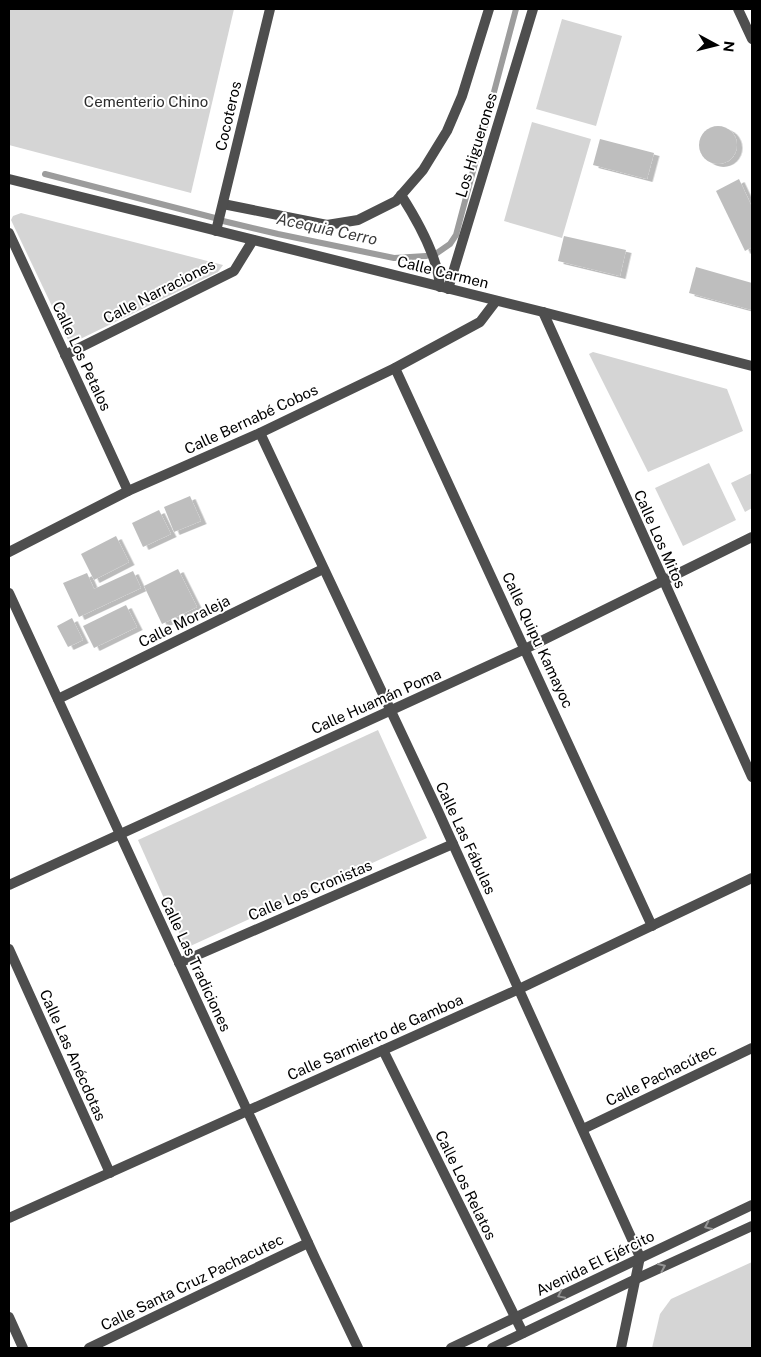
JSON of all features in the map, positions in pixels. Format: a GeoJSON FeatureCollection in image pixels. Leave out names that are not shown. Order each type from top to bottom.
{"type":"FeatureCollection","features":[{"type":"Feature","properties":{"kind":"street","name":"Cocoteros"},"geometry":{"type":"LineString","coordinates":[[216,231],[270,9]]}},
{"type":"Feature","properties":{"kind":"street"},"geometry":{"type":"LineString","coordinates":[[223,204],[327,225],[358,220],[396,201],[423,170],[447,131],[462,96],[489,9]]}},
{"type":"Feature","properties":{"kind":"street","name":"Los Higuerones"},"geometry":{"type":"LineString","coordinates":[[444,288],[533,9]]}},
{"type":"Feature","properties":{"kind":"street"},"geometry":{"type":"LineString","coordinates":[[738,9],[752,39]]}},
{"type":"Feature","properties":{"kind":"street","name":"Calle Carmen"},"geometry":{"type":"LineString","coordinates":[[9,179],[752,366]]}},
{"type":"Feature","properties":{"kind":"street"},"geometry":{"type":"LineString","coordinates":[[401,195],[415,219],[437,267],[444,288]]}},
{"type":"Feature","properties":{"kind":"street","name":"Calle Los Petalos"},"geometry":{"type":"LineString","coordinates":[[9,233],[128,491]]}},
{"type":"Feature","properties":{"kind":"street","name":"Calle Narraciones"},"geometry":{"type":"LineString","coordinates":[[65,355],[234,271],[253,240]]}},
{"type":"Feature","properties":{"kind":"street","name":"Calle Bernabé Cobos"},"geometry":{"type":"LineString","coordinates":[[9,552],[128,491],[260,433],[396,368],[480,322],[496,301]]}},
{"type":"Feature","properties":{"kind":"street","name":"Calle Los Mitos"},"geometry":{"type":"LineString","coordinates":[[543,312],[752,777]]}},
{"type":"Feature","properties":{"kind":"street","name":"Calle Quipu Kamayoc"},"geometry":{"type":"LineString","coordinates":[[396,368],[652,926]]}},
{"type":"Feature","properties":{"kind":"street","name":"Calle Las Fábulas"},"geometry":{"type":"LineString","coordinates":[[260,433],[453,844],[640,1257]]}},
{"type":"Feature","properties":{"kind":"street","name":"Calle Huamán Poma"},"geometry":{"type":"LineString","coordinates":[[9,885],[120,833],[392,712],[752,537]]}},
{"type":"Feature","properties":{"kind":"street","name":"Calle Moraleja"},"geometry":{"type":"LineString","coordinates":[[58,700],[323,569]]}},
{"type":"Feature","properties":{"kind":"street","name":"Calle Las Tradiciones"},"geometry":{"type":"LineString","coordinates":[[9,593],[308,1244],[358,1348]]}},
{"type":"Feature","properties":{"kind":"street","name":"Calle Los Cronistas"},"geometry":{"type":"LineString","coordinates":[[179,963],[453,844]]}},
{"type":"Feature","properties":{"kind":"street","name":"Calle Sarmierto de Gamboa"},"geometry":{"type":"LineString","coordinates":[[9,1218],[519,989],[752,878]]}},
{"type":"Feature","properties":{"kind":"street","name":"Calle Las Anécdotas"},"geometry":{"type":"LineString","coordinates":[[9,949],[110,1173]]}},
{"type":"Feature","properties":{"kind":"street","name":"Calle Pachacútec"},"geometry":{"type":"LineString","coordinates":[[583,1130],[752,1048]]}},
{"type":"Feature","properties":{"kind":"street","name":"Calle Los Relatos"},"geometry":{"type":"LineString","coordinates":[[383,1050],[523,1333]]}},
{"type":"Feature","properties":{"kind":"street","name":"Avenida El Ejército"},"geometry":{"type":"LineString","coordinates":[[451,1348],[752,1205]]}},
{"type":"Feature","properties":{"kind":"street"},"geometry":{"type":"LineString","coordinates":[[492,1348],[752,1226]]}},
{"type":"Feature","properties":{"kind":"street","name":"Calle Santa Cruz Pachacutec"},"geometry":{"type":"LineString","coordinates":[[89,1348],[308,1244]]}},
{"type":"Feature","properties":{"kind":"street"},"geometry":{"type":"LineString","coordinates":[[621,1348],[640,1257]]}},
{"type":"Feature","properties":{"kind":"street"},"geometry":{"type":"LineString","coordinates":[[9,1317],[23,1348]]}},
{"type":"Feature","properties":{"kind":"green space","name":"Cementerio Chino"},"geometry":{"type":"Polygon","coordinates":[[[9,9],[234,9],[191,193],[9,145],[9,9]]]}},
{"type":"Feature","properties":{"kind":"green space"},"geometry":{"type":"Polygon","coordinates":[[[562,19],[622,36],[596,126],[536,109],[562,19]]]}},
{"type":"Feature","properties":{"kind":"green space"},"geometry":{"type":"Polygon","coordinates":[[[532,122],[591,139],[562,238],[504,221],[532,122]]]}},
{"type":"Feature","properties":{"kind":"green space"},"geometry":{"type":"Polygon","coordinates":[[[21,213],[223,265],[218,272],[70,344],[11,220],[13,216],[21,213]]]}},
{"type":"Feature","properties":{"kind":"green space"},"geometry":{"type":"Polygon","coordinates":[[[593,352],[727,389],[743,431],[648,472],[589,354],[593,352]]]}},
{"type":"Feature","properties":{"kind":"green space"},"geometry":{"type":"Polygon","coordinates":[[[709,463],[736,520],[683,546],[655,488],[709,463]]]}},
{"type":"Feature","properties":{"kind":"green space"},"geometry":{"type":"Polygon","coordinates":[[[752,473],[752,508],[745,512],[731,483],[752,473]]]}},
{"type":"Feature","properties":{"kind":"green space"},"geometry":{"type":"Polygon","coordinates":[[[378,730],[427,838],[186,948],[138,840],[378,730]]]}},
{"type":"Feature","properties":{"kind":"green space"},"geometry":{"type":"Polygon","coordinates":[[[752,1262],[752,1348],[652,1348],[660,1314],[671,1299],[752,1262]]]}},
{"type":"Feature","properties":{"kind":"building"},"geometry":{"type":"Polygon","coordinates":[[[718,126],[731,132],[737,145],[731,158],[718,164],[705,158],[699,145],[705,132],[718,126]]]}},
{"type":"Feature","properties":{"kind":"building"},"geometry":{"type":"Polygon","coordinates":[[[600,139],[654,153],[647,179],[593,165],[600,139]]]}},
{"type":"Feature","properties":{"kind":"building"},"geometry":{"type":"Polygon","coordinates":[[[739,179],[752,207],[752,247],[745,251],[716,191],[739,179]]]}},
{"type":"Feature","properties":{"kind":"building"},"geometry":{"type":"Polygon","coordinates":[[[564,236],[626,250],[620,276],[558,261],[564,236]]]}},
{"type":"Feature","properties":{"kind":"building"},"geometry":{"type":"Polygon","coordinates":[[[696,267],[752,283],[752,310],[689,293],[696,267]]]}},
{"type":"Feature","properties":{"kind":"building"},"geometry":{"type":"Polygon","coordinates":[[[190,496],[201,521],[174,532],[164,507],[190,496]]]}},
{"type":"Feature","properties":{"kind":"building"},"geometry":{"type":"Polygon","coordinates":[[[159,510],[171,534],[143,547],[132,523],[159,510]]]}},
{"type":"Feature","properties":{"kind":"building"},"geometry":{"type":"Polygon","coordinates":[[[116,536],[129,562],[94,580],[81,554],[116,536]]]}},
{"type":"Feature","properties":{"kind":"building"},"geometry":{"type":"Polygon","coordinates":[[[178,569],[197,607],[162,624],[144,586],[178,569]]]}},
{"type":"Feature","properties":{"kind":"building"},"geometry":{"type":"Polygon","coordinates":[[[133,571],[141,588],[79,617],[63,583],[87,573],[94,589],[133,571]]]}},
{"type":"Feature","properties":{"kind":"building"},"geometry":{"type":"Polygon","coordinates":[[[126,605],[137,627],[94,648],[83,626],[126,605]]]}},
{"type":"Feature","properties":{"kind":"building"},"geometry":{"type":"Polygon","coordinates":[[[72,618],[83,640],[68,647],[57,626],[72,618]]]}},
{"type":"Feature","properties":{"kind":"waterway"},"geometry":{"type":"LineString","coordinates":[[437,253],[450,244],[456,235],[516,9]]}},
{"type":"Feature","properties":{"kind":"waterway","name":"Acequia Cerro"},"geometry":{"type":"LineString","coordinates":[[45,174],[215,218]]}},
{"type":"Feature","properties":{"kind":"waterway","name":"Acequia Cerro"},"geometry":{"type":"LineString","coordinates":[[223,221],[394,258],[426,256]]}}]}
